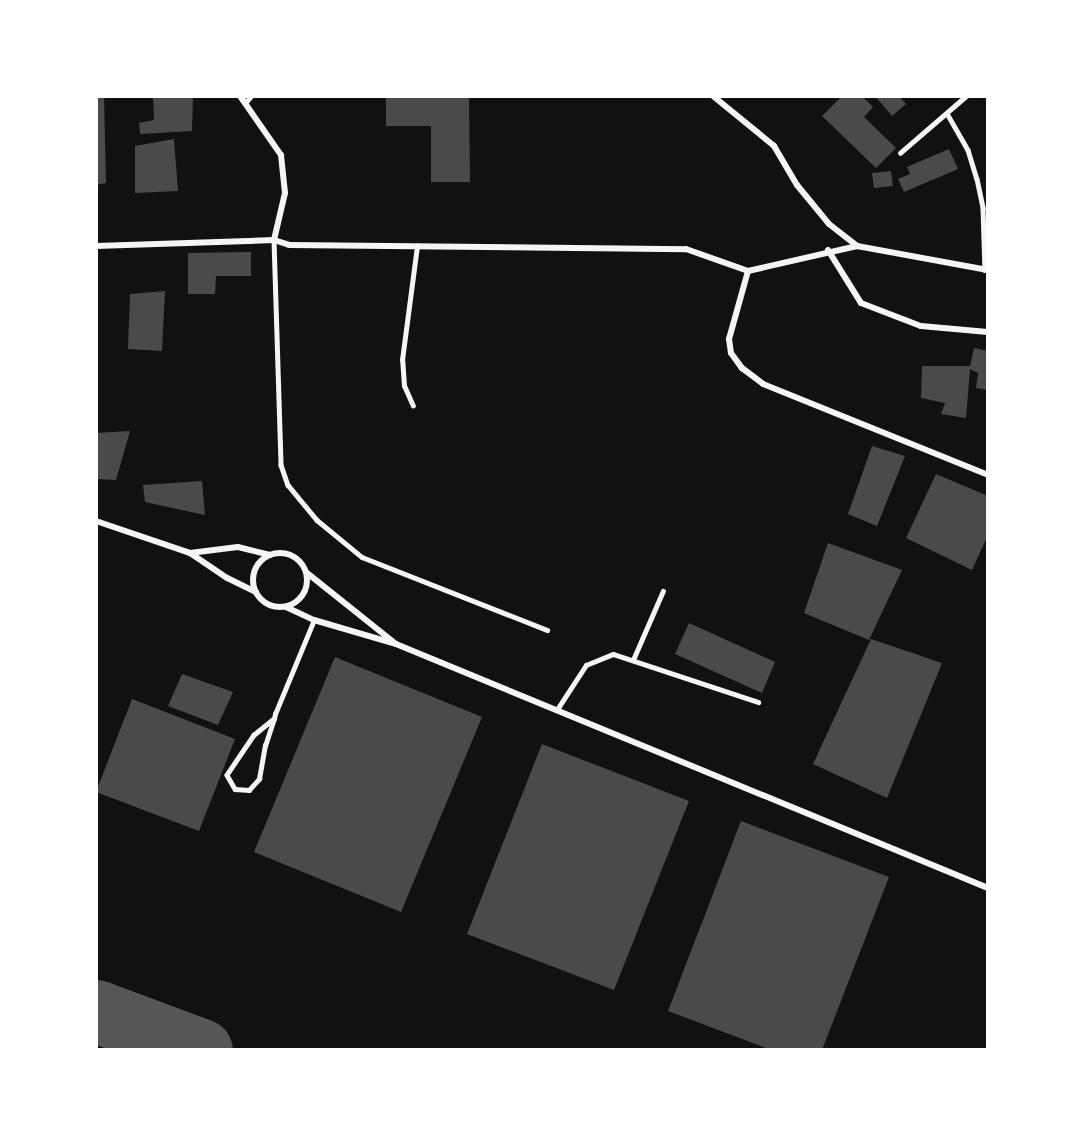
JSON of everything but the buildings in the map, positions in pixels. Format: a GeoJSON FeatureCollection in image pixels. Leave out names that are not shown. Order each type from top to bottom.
{"type":"FeatureCollection","features":[{"type":"Feature","properties":{"kind":"street"},"geometry":{"type":"LineString","coordinates":[[240,96],[281,155],[285,193],[274,240]]}},
{"type":"Feature","properties":{"kind":"street"},"geometry":{"type":"LineString","coordinates":[[713,96],[774,146],[796,185],[829,224],[857,246]]}},
{"type":"Feature","properties":{"kind":"street"},"geometry":{"type":"LineString","coordinates":[[96,246],[274,240],[289,245],[686,249],[748,271],[828,250],[857,246],[987,270]]}},
{"type":"Feature","properties":{"kind":"street"},"geometry":{"type":"LineString","coordinates":[[828,250],[861,303],[921,326],[988,332]]}},
{"type":"Feature","properties":{"kind":"street"},"geometry":{"type":"LineString","coordinates":[[748,271],[729,339],[731,353],[742,368],[763,384],[988,475]]}},
{"type":"Feature","properties":{"kind":"street"},"geometry":{"type":"LineString","coordinates":[[96,521],[190,553],[227,578],[256,592],[268,605],[286,607],[314,620],[396,644],[558,708],[988,888]]}},
{"type":"Feature","properties":{"kind":"street"},"geometry":{"type":"LineString","coordinates":[[190,553],[238,548],[270,555],[289,554],[303,564],[307,573],[396,644]]}},
{"type":"Feature","properties":{"kind":"street"},"geometry":{"type":"LineString","coordinates":[[256,592],[253,584],[257,566],[270,555]]}},
{"type":"Feature","properties":{"kind":"street"},"geometry":{"type":"LineString","coordinates":[[286,607],[302,598],[307,573]]}},
{"type":"Feature","properties":{"kind":"lane"},"geometry":{"type":"LineString","coordinates":[[246,102],[251,96]]}},
{"type":"Feature","properties":{"kind":"lane"},"geometry":{"type":"LineString","coordinates":[[900,153],[948,115],[966,96]]}},
{"type":"Feature","properties":{"kind":"lane"},"geometry":{"type":"LineString","coordinates":[[948,115],[968,150],[977,179],[983,208],[987,270]]}},
{"type":"Feature","properties":{"kind":"lane"},"geometry":{"type":"LineString","coordinates":[[274,240],[281,465],[288,485],[317,520],[362,557],[547,630]]}},
{"type":"Feature","properties":{"kind":"lane"},"geometry":{"type":"LineString","coordinates":[[413,406],[404,386],[402,360],[417,246]]}},
{"type":"Feature","properties":{"kind":"lane"},"geometry":{"type":"LineString","coordinates":[[633,660],[663,591]]}},
{"type":"Feature","properties":{"kind":"lane"},"geometry":{"type":"LineString","coordinates":[[274,719],[254,735],[227,776],[235,789],[249,790],[259,779],[274,719],[314,620]]}},
{"type":"Feature","properties":{"kind":"lane"},"geometry":{"type":"LineString","coordinates":[[558,708],[586,665],[613,654],[758,702]]}},
{"type":"Feature","properties":{"kind":"taxiway"},"geometry":{"type":"LineString","coordinates":[[96,1011],[201,1050]]}}]}
